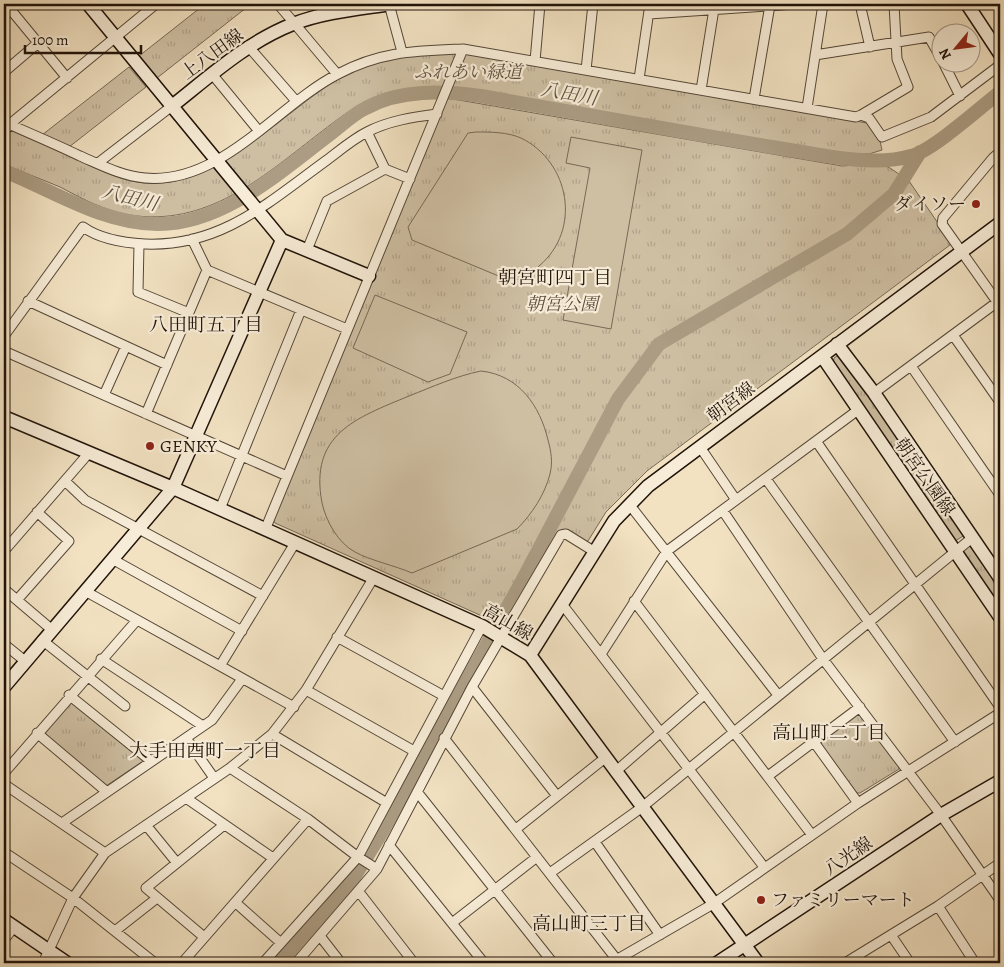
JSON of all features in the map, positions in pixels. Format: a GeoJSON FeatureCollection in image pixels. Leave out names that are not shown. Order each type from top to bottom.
{"type":"FeatureCollection","features":[{"type":"Feature","properties":{"kind":"street"},"geometry":{"type":"LineString","coordinates":[[6,4],[67,78]]}},
{"type":"Feature","properties":{"kind":"street"},"geometry":{"type":"LineString","coordinates":[[88,4],[282,240],[369,276]]}},
{"type":"Feature","properties":{"kind":"street"},"geometry":{"type":"LineString","coordinates":[[154,4],[67,78],[6,126],[119,172],[144,178],[160,178],[193,172],[216,161],[296,101],[337,74],[368,60],[402,52],[463,49],[856,117],[908,86],[897,59],[894,4]]}},
{"type":"Feature","properties":{"kind":"street"},"geometry":{"type":"LineString","coordinates":[[278,4],[337,74]]}},
{"type":"Feature","properties":{"kind":"street"},"geometry":{"type":"LineString","coordinates":[[390,4],[402,52]]}},
{"type":"Feature","properties":{"kind":"street","name":"上八田線"},"geometry":{"type":"LineString","coordinates":[[172,106],[248,46],[294,24],[340,12],[390,4]]}},
{"type":"Feature","properties":{"kind":"street"},"geometry":{"type":"LineString","coordinates":[[534,61],[540,4]]}},
{"type":"Feature","properties":{"kind":"street"},"geometry":{"type":"LineString","coordinates":[[586,70],[593,4]]}},
{"type":"Feature","properties":{"kind":"street"},"geometry":{"type":"LineString","coordinates":[[639,79],[650,4]]}},
{"type":"Feature","properties":{"kind":"street"},"geometry":{"type":"LineString","coordinates":[[649,14],[795,4]]}},
{"type":"Feature","properties":{"kind":"street"},"geometry":{"type":"LineString","coordinates":[[807,108],[823,4]]}},
{"type":"Feature","properties":{"kind":"street"},"geometry":{"type":"LineString","coordinates":[[860,4],[870,47]]}},
{"type":"Feature","properties":{"kind":"street"},"geometry":{"type":"LineString","coordinates":[[966,4],[1000,54]]}},
{"type":"Feature","properties":{"kind":"street"},"geometry":{"type":"LineString","coordinates":[[754,100],[770,5]]}},
{"type":"Feature","properties":{"kind":"street"},"geometry":{"type":"LineString","coordinates":[[702,90],[714,9]]}},
{"type":"Feature","properties":{"kind":"street"},"geometry":{"type":"LineString","coordinates":[[815,55],[929,37],[932,43]]}},
{"type":"Feature","properties":{"kind":"street"},"geometry":{"type":"LineString","coordinates":[[4,72],[38,43]]}},
{"type":"Feature","properties":{"kind":"street"},"geometry":{"type":"LineString","coordinates":[[248,46],[296,101]]}},
{"type":"Feature","properties":{"kind":"street"},"geometry":{"type":"LineString","coordinates":[[265,530],[463,49]]}},
{"type":"Feature","properties":{"kind":"street"},"geometry":{"type":"LineString","coordinates":[[861,115],[869,118],[882,137],[931,117],[1000,65]]}},
{"type":"Feature","properties":{"kind":"street"},"geometry":{"type":"LineString","coordinates":[[948,72],[960,96]]}},
{"type":"Feature","properties":{"kind":"street"},"geometry":{"type":"LineString","coordinates":[[212,74],[258,130]]}},
{"type":"Feature","properties":{"kind":"street"},"geometry":{"type":"LineString","coordinates":[[98,164],[172,106]]}},
{"type":"Feature","properties":{"kind":"street"},"geometry":{"type":"LineString","coordinates":[[4,336],[83,227],[105,237],[139,244],[175,243],[231,227],[257,211],[367,132],[399,120],[439,110]]}},
{"type":"Feature","properties":{"kind":"street"},"geometry":{"type":"LineString","coordinates":[[367,132],[385,169],[410,179]]}},
{"type":"Feature","properties":{"kind":"street"},"geometry":{"type":"LineString","coordinates":[[874,394],[999,303],[942,224],[943,218],[992,158],[1000,152]]}},
{"type":"Feature","properties":{"kind":"street"},"geometry":{"type":"LineString","coordinates":[[307,250],[327,200],[385,169]]}},
{"type":"Feature","properties":{"kind":"street","name":"朝宮線"},"geometry":{"type":"LineString","coordinates":[[530,655],[614,521],[648,486],[1000,223]]}},
{"type":"Feature","properties":{"kind":"street"},"geometry":{"type":"LineString","coordinates":[[192,239],[207,270],[347,329]]}},
{"type":"Feature","properties":{"kind":"street"},"geometry":{"type":"LineString","coordinates":[[4,687],[51,629],[173,488],[282,240]]}},
{"type":"Feature","properties":{"kind":"street"},"geometry":{"type":"LineString","coordinates":[[139,244],[138,292],[189,313]]}},
{"type":"Feature","properties":{"kind":"street"},"geometry":{"type":"LineString","coordinates":[[146,414],[207,270]]}},
{"type":"Feature","properties":{"kind":"street"},"geometry":{"type":"LineString","coordinates":[[28,301],[167,365]]}},
{"type":"Feature","properties":{"kind":"street"},"geometry":{"type":"LineString","coordinates":[[220,509],[301,310]]}},
{"type":"Feature","properties":{"kind":"street"},"geometry":{"type":"LineString","coordinates":[[953,335],[1000,402]]}},
{"type":"Feature","properties":{"kind":"street","name":"朝宮公園線"},"geometry":{"type":"LineString","coordinates":[[836,344],[874,394],[1000,578]]}},
{"type":"Feature","properties":{"kind":"street"},"geometry":{"type":"LineString","coordinates":[[104,395],[126,346]]}},
{"type":"Feature","properties":{"kind":"street"},"geometry":{"type":"LineString","coordinates":[[4,351],[287,476]]}},
{"type":"Feature","properties":{"kind":"street","name":"朝宮公園線"},"geometry":{"type":"LineString","coordinates":[[822,356],[1000,617]]}},
{"type":"Feature","properties":{"kind":"street"},"geometry":{"type":"LineString","coordinates":[[911,366],[997,484],[1000,495]]}},
{"type":"Feature","properties":{"kind":"street"},"geometry":{"type":"LineString","coordinates":[[601,654],[666,551],[858,410]]}},
{"type":"Feature","properties":{"kind":"street","name":"高山線"},"geometry":{"type":"LineString","coordinates":[[4,417],[88,454],[173,488],[494,631],[530,655],[641,808],[758,963]]}},
{"type":"Feature","properties":{"kind":"street"},"geometry":{"type":"LineString","coordinates":[[816,441],[1000,707]]}},
{"type":"Feature","properties":{"kind":"street"},"geometry":{"type":"LineString","coordinates":[[700,447],[736,500]]}},
{"type":"Feature","properties":{"kind":"street"},"geometry":{"type":"LineString","coordinates":[[4,551],[88,454]]}},
{"type":"Feature","properties":{"kind":"street"},"geometry":{"type":"LineString","coordinates":[[766,479],[954,742]]}},
{"type":"Feature","properties":{"kind":"street"},"geometry":{"type":"LineString","coordinates":[[65,481],[85,500],[263,596]]}},
{"type":"Feature","properties":{"kind":"street"},"geometry":{"type":"LineString","coordinates":[[629,504],[778,695]]}},
{"type":"Feature","properties":{"kind":"street"},"geometry":{"type":"LineString","coordinates":[[723,511],[823,659],[984,874],[1000,900]]}},
{"type":"Feature","properties":{"kind":"street"},"geometry":{"type":"LineString","coordinates":[[17,600],[69,541],[38,512]]}},
{"type":"Feature","properties":{"kind":"street"},"geometry":{"type":"LineString","coordinates":[[263,963],[358,857],[444,696],[494,631],[561,535],[566,534],[595,552]]}},
{"type":"Feature","properties":{"kind":"street"},"geometry":{"type":"LineString","coordinates":[[550,873],[641,808],[972,538]]}},
{"type":"Feature","properties":{"kind":"street"},"geometry":{"type":"LineString","coordinates":[[220,666],[295,543]]}},
{"type":"Feature","properties":{"kind":"street"},"geometry":{"type":"LineString","coordinates":[[112,559],[242,631]]}},
{"type":"Feature","properties":{"kind":"street"},"geometry":{"type":"LineString","coordinates":[[43,963],[73,898],[105,853],[230,768],[272,734],[306,690],[374,577]]}},
{"type":"Feature","properties":{"kind":"street"},"geometry":{"type":"LineString","coordinates":[[4,589],[51,629]]}},
{"type":"Feature","properties":{"kind":"street"},"geometry":{"type":"LineString","coordinates":[[85,591],[294,707]]}},
{"type":"Feature","properties":{"kind":"street"},"geometry":{"type":"LineString","coordinates":[[634,601],[812,834]]}},
{"type":"Feature","properties":{"kind":"street"},"geometry":{"type":"LineString","coordinates":[[562,604],[764,867]]}},
{"type":"Feature","properties":{"kind":"street"},"geometry":{"type":"LineString","coordinates":[[4,772],[101,658],[137,620]]}},
{"type":"Feature","properties":{"kind":"street"},"geometry":{"type":"LineString","coordinates":[[296,963],[359,892],[377,868],[472,687],[494,631]]}},
{"type":"Feature","properties":{"kind":"street"},"geometry":{"type":"LineString","coordinates":[[337,637],[444,696]]}},
{"type":"Feature","properties":{"kind":"street"},"geometry":{"type":"LineString","coordinates":[[42,640],[126,706]]}},
{"type":"Feature","properties":{"kind":"street"},"geometry":{"type":"LineString","coordinates":[[4,644],[25,661]]}},
{"type":"Feature","properties":{"kind":"street"},"geometry":{"type":"LineString","coordinates":[[101,658],[203,726]]}},
{"type":"Feature","properties":{"kind":"street"},"geometry":{"type":"LineString","coordinates":[[62,823],[212,720],[242,679]]}},
{"type":"Feature","properties":{"kind":"street"},"geometry":{"type":"LineString","coordinates":[[472,687],[557,796]]}},
{"type":"Feature","properties":{"kind":"street"},"geometry":{"type":"LineString","coordinates":[[306,690],[414,751]]}},
{"type":"Feature","properties":{"kind":"street"},"geometry":{"type":"LineString","coordinates":[[615,772],[705,694]]}},
{"type":"Feature","properties":{"kind":"street"},"geometry":{"type":"LineString","coordinates":[[69,695],[151,761]]}},
{"type":"Feature","properties":{"kind":"street"},"geometry":{"type":"LineString","coordinates":[[768,776],[860,707]]}},
{"type":"Feature","properties":{"kind":"street"},"geometry":{"type":"LineString","coordinates":[[444,738],[550,873],[614,962],[713,904],[858,803],[1000,713]]}},
{"type":"Feature","properties":{"kind":"street"},"geometry":{"type":"LineString","coordinates":[[37,733],[107,792]]}},
{"type":"Feature","properties":{"kind":"street"},"geometry":{"type":"LineString","coordinates":[[272,734],[387,803]]}},
{"type":"Feature","properties":{"kind":"street"},"geometry":{"type":"LineString","coordinates":[[186,738],[214,778]]}},
{"type":"Feature","properties":{"kind":"street"},"geometry":{"type":"LineString","coordinates":[[814,742],[858,803]]}},
{"type":"Feature","properties":{"kind":"street"},"geometry":{"type":"LineString","coordinates":[[516,829],[605,758]]}},
{"type":"Feature","properties":{"kind":"street"},"geometry":{"type":"LineString","coordinates":[[230,768],[308,819],[358,857],[377,868]]}},
{"type":"Feature","properties":{"kind":"street","name":"八光線"},"geometry":{"type":"LineString","coordinates":[[717,963],[941,816],[1000,781]]}},
{"type":"Feature","properties":{"kind":"street"},"geometry":{"type":"LineString","coordinates":[[4,784],[105,853]]}},
{"type":"Feature","properties":{"kind":"street"},"geometry":{"type":"LineString","coordinates":[[418,793],[553,963]]}},
{"type":"Feature","properties":{"kind":"street"},"geometry":{"type":"LineString","coordinates":[[186,798],[273,858]]}},
{"type":"Feature","properties":{"kind":"street"},"geometry":{"type":"LineString","coordinates":[[182,963],[308,819]]}},
{"type":"Feature","properties":{"kind":"street"},"geometry":{"type":"LineString","coordinates":[[146,825],[177,863]]}},
{"type":"Feature","properties":{"kind":"street"},"geometry":{"type":"LineString","coordinates":[[204,937],[146,888],[224,825]]}},
{"type":"Feature","properties":{"kind":"street"},"geometry":{"type":"LineString","coordinates":[[595,842],[660,935]]}},
{"type":"Feature","properties":{"kind":"street"},"geometry":{"type":"LineString","coordinates":[[389,845],[452,923],[479,961]]}},
{"type":"Feature","properties":{"kind":"street"},"geometry":{"type":"LineString","coordinates":[[4,852],[73,898],[155,963]]}},
{"type":"Feature","properties":{"kind":"street"},"geometry":{"type":"LineString","coordinates":[[452,923],[537,857]]}},
{"type":"Feature","properties":{"kind":"street"},"geometry":{"type":"LineString","coordinates":[[845,963],[938,906],[1000,863]]}},
{"type":"Feature","properties":{"kind":"street"},"geometry":{"type":"LineString","coordinates":[[359,892],[414,963]]}},
{"type":"Feature","properties":{"kind":"street"},"geometry":{"type":"LineString","coordinates":[[115,931],[157,898]]}},
{"type":"Feature","properties":{"kind":"street"},"geometry":{"type":"LineString","coordinates":[[236,903],[281,943]]}},
{"type":"Feature","properties":{"kind":"street"},"geometry":{"type":"LineString","coordinates":[[938,906],[975,963]]}},
{"type":"Feature","properties":{"kind":"street"},"geometry":{"type":"LineString","coordinates":[[4,940],[9,923],[67,963]]}},
{"type":"Feature","properties":{"kind":"street"},"geometry":{"type":"LineString","coordinates":[[892,935],[910,963]]}},
{"type":"Feature","properties":{"kind":"street"},"geometry":{"type":"LineString","coordinates":[[320,936],[341,963]]}},
{"type":"Feature","properties":{"kind":"green space"},"geometry":{"type":"Polygon","coordinates":[[[205,4],[251,4],[157,78],[139,56],[205,4]]]}},
{"type":"Feature","properties":{"kind":"green space","name":"ふれあい緑道"},"geometry":{"type":"Polygon","coordinates":[[[429,53],[466,54],[867,123],[880,141],[882,150],[869,154],[832,153],[458,89],[438,89],[389,94],[363,103],[341,117],[280,164],[236,193],[214,204],[190,212],[164,216],[137,216],[116,212],[4,164],[4,125],[122,179],[137,182],[164,183],[191,176],[217,165],[243,149],[315,94],[348,73],[382,61],[429,53]]]}},
{"type":"Feature","properties":{"kind":"green space"},"geometry":{"type":"Polygon","coordinates":[[[129,67],[146,87],[69,147],[42,135],[129,67]]]}},
{"type":"Feature","properties":{"kind":"green space","name":"朝宮公園"},"geometry":{"type":"Polygon","coordinates":[[[447,98],[842,166],[880,163],[909,181],[951,242],[950,245],[647,471],[606,512],[588,541],[585,542],[562,529],[505,624],[502,625],[275,523],[273,519],[447,98]]]}},
{"type":"Feature","properties":{"kind":"green space"},"geometry":{"type":"Polygon","coordinates":[[[468,133],[499,133],[521,138],[538,149],[551,163],[560,180],[564,197],[565,216],[561,234],[553,251],[539,266],[526,276],[516,280],[501,277],[412,240],[408,227],[468,133]]]}},
{"type":"Feature","properties":{"kind":"green space"},"geometry":{"type":"Polygon","coordinates":[[[571,137],[642,150],[611,329],[563,320],[590,168],[566,163],[571,137]]]}},
{"type":"Feature","properties":{"kind":"green space"},"geometry":{"type":"Polygon","coordinates":[[[375,295],[467,332],[450,374],[428,382],[353,348],[375,295]]]}},
{"type":"Feature","properties":{"kind":"green space"},"geometry":{"type":"Polygon","coordinates":[[[842,356],[965,535],[955,541],[833,365],[834,358],[842,356]]]}},
{"type":"Feature","properties":{"kind":"green space"},"geometry":{"type":"Polygon","coordinates":[[[481,371],[506,379],[526,394],[540,415],[544,427],[551,452],[551,470],[541,496],[528,517],[517,529],[412,573],[368,558],[349,548],[334,531],[326,517],[322,503],[320,479],[323,460],[330,445],[341,432],[371,412],[444,382],[481,371]]]}},
{"type":"Feature","properties":{"kind":"green space"},"geometry":{"type":"Polygon","coordinates":[[[969,541],[1000,582],[1000,611],[959,548],[969,541]]]}},
{"type":"Feature","properties":{"kind":"green space"},"geometry":{"type":"Polygon","coordinates":[[[69,701],[143,761],[106,786],[41,733],[69,701]]]}},
{"type":"Feature","properties":{"kind":"green space"},"geometry":{"type":"Polygon","coordinates":[[[858,714],[862,714],[899,766],[899,769],[860,793],[857,793],[821,744],[822,741],[858,714]]]}},
{"type":"Feature","properties":{"kind":"waterway","name":"八田川"},"geometry":{"type":"LineString","coordinates":[[4,171],[78,205],[98,212],[137,223],[157,224],[181,222],[204,216],[227,206],[270,180],[361,111],[393,97],[422,93],[452,93],[481,96],[823,156],[878,160],[911,156],[931,146],[1000,92]]}},
{"type":"Feature","properties":{"kind":"waterway"},"geometry":{"type":"LineString","coordinates":[[279,963],[351,882],[379,837],[521,583],[618,399],[659,344],[847,234],[894,194],[920,152]]}},
{"type":"Feature","properties":{"kind":"place","name":"ダイソー"},"geometry":{"type":"Point","coordinates":[976,204]}},
{"type":"Feature","properties":{"kind":"place","name":"GENKY"},"geometry":{"type":"Point","coordinates":[150,446]}},
{"type":"Feature","properties":{"kind":"place","name":"ファミリーマート"},"geometry":{"type":"Point","coordinates":[761,900]}},
{"type":"Feature","properties":{"kind":"district","name":"朝宮町四丁目"},"geometry":{"type":"Point","coordinates":[555,277]}},
{"type":"Feature","properties":{"kind":"district","name":"八田町五丁目"},"geometry":{"type":"Point","coordinates":[206,324]}},
{"type":"Feature","properties":{"kind":"district","name":"高山町二丁目"},"geometry":{"type":"Point","coordinates":[829,732]}},
{"type":"Feature","properties":{"kind":"district","name":"大手田酉町一丁目"},"geometry":{"type":"Point","coordinates":[205,750]}},
{"type":"Feature","properties":{"kind":"district","name":"高山町三丁目"},"geometry":{"type":"Point","coordinates":[589,923]}}]}
